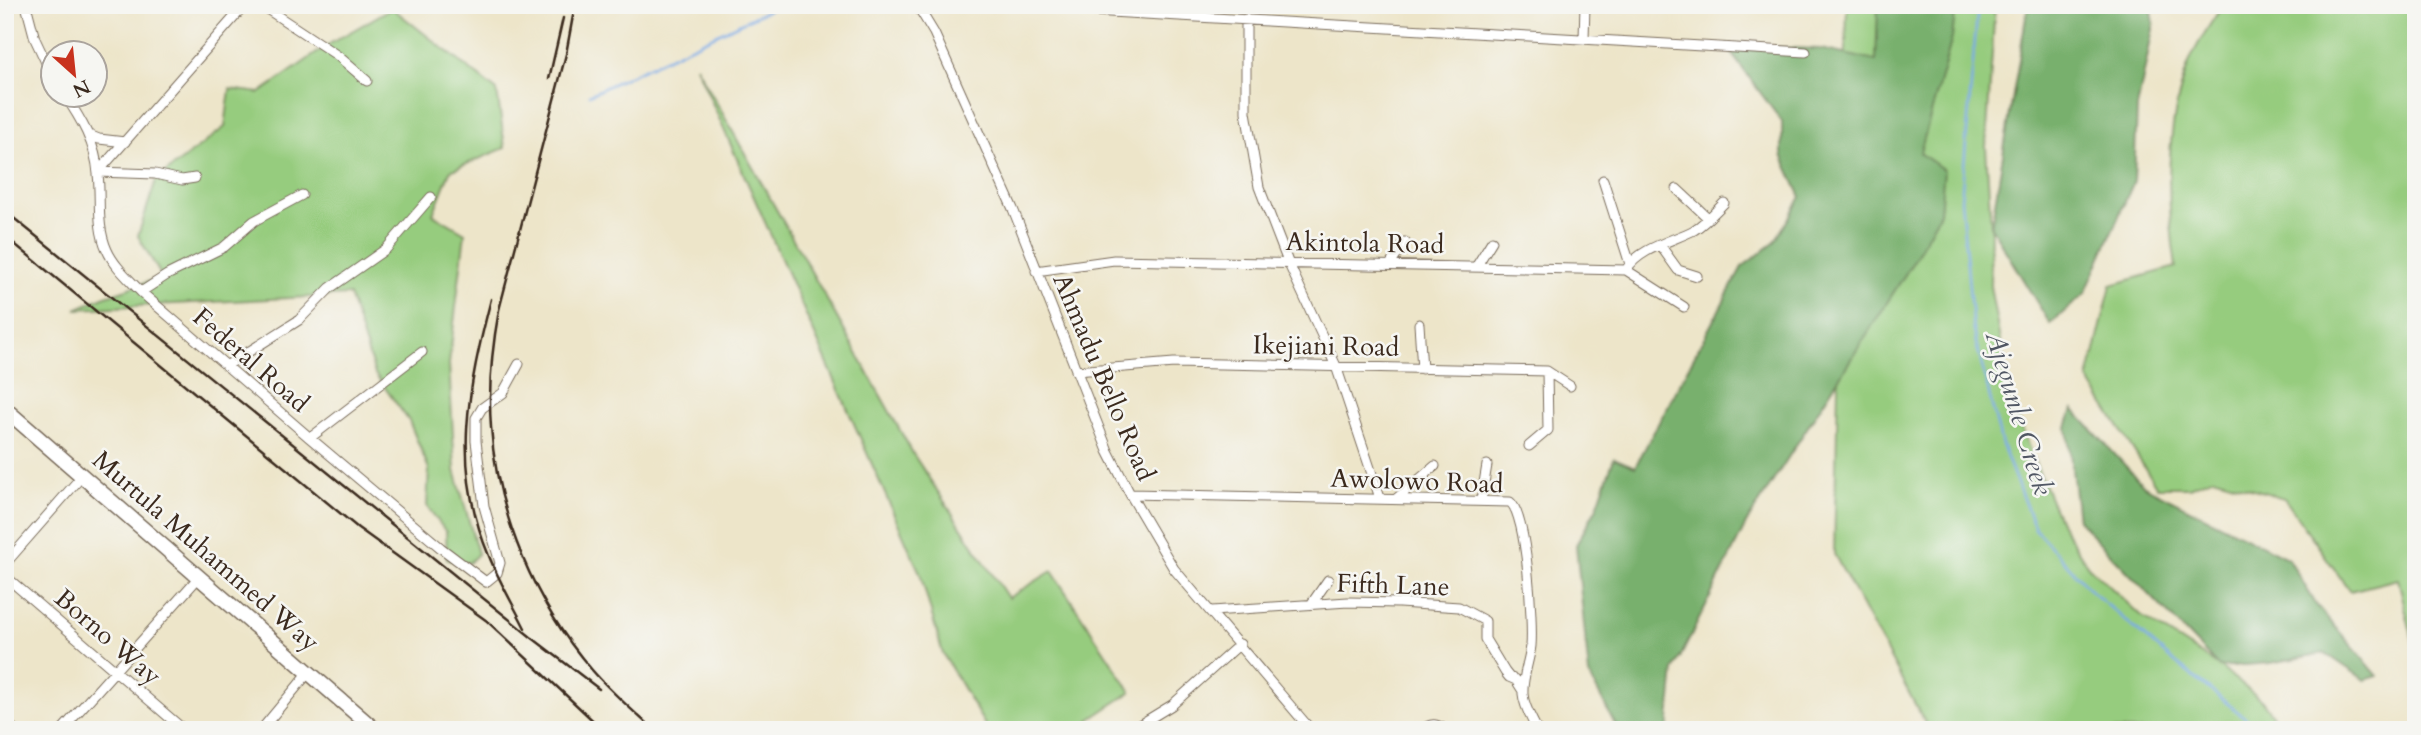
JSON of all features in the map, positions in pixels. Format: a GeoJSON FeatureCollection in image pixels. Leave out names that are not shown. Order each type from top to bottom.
{"type":"FeatureCollection","features":[{"type":"Feature","properties":{"kind":"main road","name":"Murtula Muhammed Way"},"geometry":{"type":"LineString","coordinates":[[5,409],[375,730]]}},
{"type":"Feature","properties":{"kind":"street"},"geometry":{"type":"LineString","coordinates":[[26,5],[38,45]]}},
{"type":"Feature","properties":{"kind":"street"},"geometry":{"type":"LineString","coordinates":[[99,172],[245,5]]}},
{"type":"Feature","properties":{"kind":"street"},"geometry":{"type":"LineString","coordinates":[[261,5],[338,57],[367,81]]}},
{"type":"Feature","properties":{"kind":"street","name":"Ahmadu Bello Road"},"geometry":{"type":"LineString","coordinates":[[917,5],[934,33],[1013,209],[1108,451],[1130,494],[1174,569],[1311,730]]}},
{"type":"Feature","properties":{"kind":"street"},"geometry":{"type":"LineString","coordinates":[[1059,5],[1092,11],[1806,52]]}},
{"type":"Feature","properties":{"kind":"street"},"geometry":{"type":"LineString","coordinates":[[1584,38],[1585,5]]}},
{"type":"Feature","properties":{"kind":"street"},"geometry":{"type":"LineString","coordinates":[[1246,19],[1246,112],[1259,187],[1288,262],[1336,366],[1380,498]]}},
{"type":"Feature","properties":{"kind":"street","name":"Federal Road"},"geometry":{"type":"LineString","coordinates":[[73,108],[89,135],[99,172],[102,236],[107,252],[118,269],[310,438],[441,548],[486,582],[497,573],[500,563],[484,506],[476,418],[482,408],[503,393],[519,364]]}},
{"type":"Feature","properties":{"kind":"street"},"geometry":{"type":"LineString","coordinates":[[89,135],[125,142]]}},
{"type":"Feature","properties":{"kind":"street"},"geometry":{"type":"LineString","coordinates":[[99,172],[155,174],[182,180],[195,178]]}},
{"type":"Feature","properties":{"kind":"street"},"geometry":{"type":"LineString","coordinates":[[1603,180],[1628,267],[1684,307]]}},
{"type":"Feature","properties":{"kind":"street"},"geometry":{"type":"LineString","coordinates":[[1677,190],[1708,218]]}},
{"type":"Feature","properties":{"kind":"street"},"geometry":{"type":"LineString","coordinates":[[141,292],[167,275],[224,247],[254,221],[302,195]]}},
{"type":"Feature","properties":{"kind":"street"},"geometry":{"type":"LineString","coordinates":[[226,366],[299,320],[330,288],[386,248],[431,197]]}},
{"type":"Feature","properties":{"kind":"street"},"geometry":{"type":"LineString","coordinates":[[1628,267],[1660,245],[1697,228],[1724,203]]}},
{"type":"Feature","properties":{"kind":"street"},"geometry":{"type":"LineString","coordinates":[[1476,267],[1492,241]]}},
{"type":"Feature","properties":{"kind":"street"},"geometry":{"type":"LineString","coordinates":[[1390,265],[1405,242]]}},
{"type":"Feature","properties":{"kind":"street"},"geometry":{"type":"LineString","coordinates":[[1660,245],[1678,270],[1697,276]]}},
{"type":"Feature","properties":{"kind":"street","name":"Akintola Road"},"geometry":{"type":"LineString","coordinates":[[1036,271],[1114,260],[1628,267]]}},
{"type":"Feature","properties":{"kind":"street"},"geometry":{"type":"LineString","coordinates":[[1419,324],[1422,369]]}},
{"type":"Feature","properties":{"kind":"street"},"geometry":{"type":"LineString","coordinates":[[310,438],[422,352]]}},
{"type":"Feature","properties":{"kind":"street","name":"Ikejiani Road"},"geometry":{"type":"LineString","coordinates":[[1076,371],[1174,363],[1547,371]]}},
{"type":"Feature","properties":{"kind":"street"},"geometry":{"type":"LineString","coordinates":[[1547,371],[1570,386]]}},
{"type":"Feature","properties":{"kind":"street"},"geometry":{"type":"LineString","coordinates":[[1529,446],[1548,430],[1547,371]]}},
{"type":"Feature","properties":{"kind":"street"},"geometry":{"type":"LineString","coordinates":[[1481,501],[1487,465]]}},
{"type":"Feature","properties":{"kind":"street"},"geometry":{"type":"LineString","coordinates":[[1396,499],[1435,466]]}},
{"type":"Feature","properties":{"kind":"street"},"geometry":{"type":"LineString","coordinates":[[5,564],[82,476]]}},
{"type":"Feature","properties":{"kind":"street","name":"Awolowo Road"},"geometry":{"type":"LineString","coordinates":[[1130,494],[1510,502],[1517,510],[1527,560],[1531,644],[1523,691],[1524,701],[1537,730]]}},
{"type":"Feature","properties":{"kind":"street","name":"Borno Way"},"geometry":{"type":"LineString","coordinates":[[5,576],[184,730]]}},
{"type":"Feature","properties":{"kind":"street"},"geometry":{"type":"LineString","coordinates":[[62,730],[199,577]]}},
{"type":"Feature","properties":{"kind":"street"},"geometry":{"type":"LineString","coordinates":[[1312,603],[1328,580]]}},
{"type":"Feature","properties":{"kind":"street","name":"Fifth Lane"},"geometry":{"type":"LineString","coordinates":[[1212,611],[1312,603],[1387,602],[1458,607],[1485,621],[1485,639],[1505,672],[1516,680],[1523,691]]}},
{"type":"Feature","properties":{"kind":"street"},"geometry":{"type":"LineString","coordinates":[[1130,730],[1172,705],[1240,644]]}},
{"type":"Feature","properties":{"kind":"street"},"geometry":{"type":"LineString","coordinates":[[261,730],[309,672]]}},
{"type":"Feature","properties":{"kind":"street"},"geometry":{"type":"LineString","coordinates":[[5,722],[15,730]]}},
{"type":"Feature","properties":{"kind":"street"},"geometry":{"type":"LineString","coordinates":[[1422,730],[1431,724],[1437,724],[1446,730]]}},
{"type":"Feature","properties":{"kind":"green space"},"geometry":{"type":"Polygon","coordinates":[[[1847,5],[1995,5],[1986,147],[1991,227],[1990,286],[2010,396],[2032,456],[2061,524],[2088,566],[2141,616],[2219,666],[2262,701],[2283,730],[1929,730],[1834,554],[1847,5]]]}},
{"type":"Feature","properties":{"kind":"green space"},"geometry":{"type":"Polygon","coordinates":[[[1878,5],[1956,5],[1952,38],[1920,153],[1944,170],[1940,213],[1913,262],[1747,522],[1674,670],[1668,730],[1618,730],[1589,675],[1576,545],[1597,507],[1614,458],[1635,467],[1742,267],[1774,243],[1801,197],[1782,155],[1782,122],[1726,46],[1821,49],[1876,61],[1878,5]]]}},
{"type":"Feature","properties":{"kind":"green space"},"geometry":{"type":"Polygon","coordinates":[[[2028,5],[2151,5],[2154,24],[2137,108],[2134,181],[2085,294],[2050,324],[1991,227],[2028,5]]]}},
{"type":"Feature","properties":{"kind":"green space"},"geometry":{"type":"Polygon","coordinates":[[[2223,5],[2416,5],[2416,653],[2398,579],[2350,591],[2284,498],[2214,477],[2189,487],[2157,487],[2088,379],[2111,285],[2176,267],[2169,189],[2175,111],[2193,54],[2223,5]]]}},
{"type":"Feature","properties":{"kind":"green space"},"geometry":{"type":"Polygon","coordinates":[[[392,8],[497,91],[505,148],[450,171],[433,214],[465,233],[449,364],[455,470],[478,554],[469,563],[447,559],[446,532],[427,506],[429,469],[409,421],[375,374],[349,295],[76,309],[162,277],[138,236],[156,180],[225,127],[230,89],[260,93],[331,43],[392,8]]]}},
{"type":"Feature","properties":{"kind":"green space"},"geometry":{"type":"Polygon","coordinates":[[[696,66],[915,457],[1008,598],[1052,571],[1131,692],[1089,720],[1095,730],[988,730],[943,654],[920,573],[696,66]]]}},
{"type":"Feature","properties":{"kind":"green space"},"geometry":{"type":"Polygon","coordinates":[[[2073,409],[2144,486],[2289,559],[2317,606],[2378,676],[2365,680],[2325,653],[2271,663],[2219,667],[2078,520],[2067,427],[2073,409]]]}},
{"type":"Feature","properties":{"kind":"waterway"},"geometry":{"type":"LineString","coordinates":[[589,95],[779,5]]}},
{"type":"Feature","properties":{"kind":"waterway","name":"Ajegunle Creek"},"geometry":{"type":"LineString","coordinates":[[1978,5],[1961,200],[1973,331],[2002,445],[2035,529],[2092,592],[2261,730]]}},
{"type":"Feature","properties":{"kind":"railway"},"geometry":{"type":"LineString","coordinates":[[575,5],[566,54],[499,310],[491,368],[491,427],[501,493],[511,525],[522,557],[553,617],[592,670],[654,730]]}},
{"type":"Feature","properties":{"kind":"railway"},"geometry":{"type":"LineString","coordinates":[[549,79],[563,18]]}},
{"type":"Feature","properties":{"kind":"railway"},"geometry":{"type":"LineString","coordinates":[[5,211],[531,637],[599,689]]}},
{"type":"Feature","properties":{"kind":"railway"},"geometry":{"type":"LineString","coordinates":[[5,236],[358,528],[487,621],[603,730]]}},
{"type":"Feature","properties":{"kind":"railway"},"geometry":{"type":"LineString","coordinates":[[491,299],[470,396],[467,428],[470,491],[477,523],[489,556],[525,628]]}}]}
